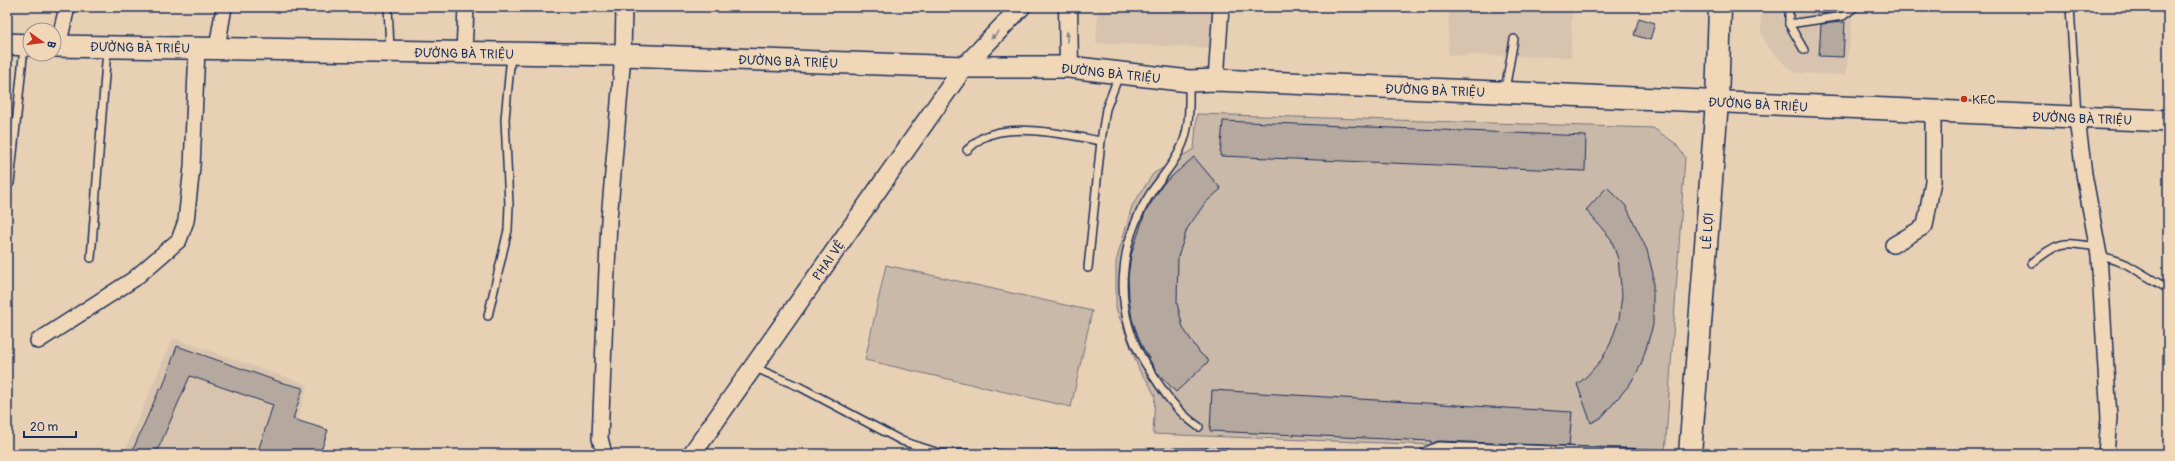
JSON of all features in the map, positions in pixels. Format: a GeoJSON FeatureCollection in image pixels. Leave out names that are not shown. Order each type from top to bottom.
{"type":"FeatureCollection","features":[{"type":"Feature","properties":{"kind":"main road","name":"LÊ LỢI"},"geometry":{"type":"LineString","coordinates":[[1690,454],[1717,102],[1720,7]]}},
{"type":"Feature","properties":{"kind":"main road","name":"ĐƯỜNG BÀ TRIỆU"},"geometry":{"type":"LineString","coordinates":[[62,46],[623,55],[964,67],[1069,67],[1189,81],[1216,80],[2077,119],[2168,121]]}},
{"type":"Feature","properties":{"kind":"street"},"geometry":{"type":"LineString","coordinates":[[62,25],[67,7]]}},
{"type":"Feature","properties":{"kind":"street"},"geometry":{"type":"LineString","coordinates":[[38,340],[134,279],[179,240],[186,221],[207,48],[224,7]]}},
{"type":"Feature","properties":{"kind":"street"},"geometry":{"type":"LineString","coordinates":[[464,53],[466,7]]}},
{"type":"Feature","properties":{"kind":"street"},"geometry":{"type":"LineString","coordinates":[[604,454],[600,438],[609,220],[623,55],[624,7]]}},
{"type":"Feature","properties":{"kind":"street","name":"PHAI VỆ"},"geometry":{"type":"LineString","coordinates":[[692,454],[964,67],[1021,7]]}},
{"type":"Feature","properties":{"kind":"street"},"geometry":{"type":"LineString","coordinates":[[1068,7],[1069,67]]}},
{"type":"Feature","properties":{"kind":"street"},"geometry":{"type":"LineString","coordinates":[[1216,80],[1221,7]]}},
{"type":"Feature","properties":{"kind":"street"},"geometry":{"type":"LineString","coordinates":[[1893,245],[1925,226],[1933,181],[1933,112]]}},
{"type":"Feature","properties":{"kind":"street"},"geometry":{"type":"LineString","coordinates":[[2077,119],[2084,174],[2099,251],[2109,418],[2106,454]]}},
{"type":"Feature","properties":{"kind":"lane"},"geometry":{"type":"LineString","coordinates":[[388,7],[390,51]]}},
{"type":"Feature","properties":{"kind":"lane"},"geometry":{"type":"LineString","coordinates":[[1789,7],[1789,24],[1804,50]]}},
{"type":"Feature","properties":{"kind":"lane"},"geometry":{"type":"LineString","coordinates":[[1789,24],[1843,16],[1855,7]]}},
{"type":"Feature","properties":{"kind":"lane"},"geometry":{"type":"LineString","coordinates":[[2070,7],[2077,119]]}},
{"type":"Feature","properties":{"kind":"lane"},"geometry":{"type":"LineString","coordinates":[[1504,93],[1514,39]]}},
{"type":"Feature","properties":{"kind":"lane"},"geometry":{"type":"LineString","coordinates":[[10,183],[20,45]]}},
{"type":"Feature","properties":{"kind":"lane"},"geometry":{"type":"LineString","coordinates":[[91,258],[108,46]]}},
{"type":"Feature","properties":{"kind":"lane"},"geometry":{"type":"LineString","coordinates":[[488,316],[508,230],[505,119],[512,53]]}},
{"type":"Feature","properties":{"kind":"lane"},"geometry":{"type":"LineString","coordinates":[[1088,268],[1101,141],[1106,109],[1120,73]]}},
{"type":"Feature","properties":{"kind":"lane"},"geometry":{"type":"LineString","coordinates":[[1189,81],[1189,112],[1185,137],[1176,158],[1151,192],[1133,227],[1126,249],[1122,278],[1123,300],[1127,324],[1141,356],[1167,398],[1185,417],[1199,427]]}},
{"type":"Feature","properties":{"kind":"lane"},"geometry":{"type":"LineString","coordinates":[[967,150],[982,138],[1005,131],[1060,134],[1101,141]]}},
{"type":"Feature","properties":{"kind":"lane"},"geometry":{"type":"LineString","coordinates":[[2032,263],[2052,247],[2063,243],[2074,242],[2099,251],[2126,264],[2165,288]]}},
{"type":"Feature","properties":{"kind":"lane"},"geometry":{"type":"LineString","coordinates":[[753,366],[800,387],[902,441],[939,453],[1001,454]]}},
{"type":"Feature","properties":{"kind":"lane"},"geometry":{"type":"LineString","coordinates":[[1424,454],[1426,451],[1438,446],[1664,454]]}},
{"type":"Feature","properties":{"kind":"lane"},"geometry":{"type":"LineString","coordinates":[[1044,454],[1224,452]]}},
{"type":"Feature","properties":{"kind":"shaded area"},"geometry":{"type":"Polygon","coordinates":[[[1098,7],[1216,7],[1213,48],[1096,43],[1098,7]]]}},
{"type":"Feature","properties":{"kind":"shaded area"},"geometry":{"type":"Polygon","coordinates":[[[1449,7],[1572,7],[1571,57],[1448,55],[1449,7]]]}},
{"type":"Feature","properties":{"kind":"shaded area"},"geometry":{"type":"Polygon","coordinates":[[[1761,7],[1870,7],[1869,13],[1853,12],[1846,75],[1796,73],[1786,66],[1767,46],[1761,32],[1761,7]]]}},
{"type":"Feature","properties":{"kind":"shaded area"},"geometry":{"type":"Polygon","coordinates":[[[1197,114],[1653,128],[1675,143],[1685,157],[1665,454],[1153,434],[1155,396],[1148,382],[1140,372],[1116,308],[1116,262],[1132,206],[1153,174],[1194,149],[1197,114]]]}},
{"type":"Feature","properties":{"kind":"shaded area"},"geometry":{"type":"Polygon","coordinates":[[[886,265],[1092,311],[1071,407],[865,360],[886,265]]]}},
{"type":"Feature","properties":{"kind":"shaded area"},"geometry":{"type":"Polygon","coordinates":[[[173,338],[308,385],[285,454],[123,454],[173,338]]]}},
{"type":"Feature","properties":{"kind":"building"},"geometry":{"type":"Polygon","coordinates":[[[1822,7],[1844,7],[1841,11],[1821,14],[1822,7]]]}},
{"type":"Feature","properties":{"kind":"building"},"geometry":{"type":"Polygon","coordinates":[[[1639,18],[1655,23],[1650,40],[1634,35],[1639,18]]]}},
{"type":"Feature","properties":{"kind":"building"},"geometry":{"type":"Polygon","coordinates":[[[1845,22],[1843,57],[1819,56],[1821,24],[1845,22]]]}},
{"type":"Feature","properties":{"kind":"building"},"geometry":{"type":"Polygon","coordinates":[[[1223,121],[1586,136],[1585,171],[1220,156],[1223,121]]]}},
{"type":"Feature","properties":{"kind":"building"},"geometry":{"type":"Polygon","coordinates":[[[1194,157],[1221,189],[1205,203],[1187,229],[1178,257],[1177,303],[1183,328],[1200,353],[1209,361],[1176,392],[1156,371],[1141,344],[1132,319],[1128,277],[1131,255],[1145,213],[1163,184],[1194,157]]]}},
{"type":"Feature","properties":{"kind":"building"},"geometry":{"type":"Polygon","coordinates":[[[1607,187],[1626,206],[1647,250],[1653,274],[1653,325],[1641,365],[1630,384],[1601,418],[1591,423],[1577,384],[1585,378],[1602,359],[1611,342],[1619,319],[1622,295],[1618,259],[1611,239],[1586,210],[1607,187]]]}},
{"type":"Feature","properties":{"kind":"building"},"geometry":{"type":"Polygon","coordinates":[[[177,346],[280,382],[303,388],[293,419],[328,430],[320,454],[257,454],[273,405],[190,376],[156,454],[131,454],[160,388],[162,389],[177,346]]]}},
{"type":"Feature","properties":{"kind":"building"},"geometry":{"type":"Polygon","coordinates":[[[1212,390],[1572,412],[1569,446],[1438,441],[1431,444],[1431,441],[1210,431],[1212,390]]]}},
{"type":"Feature","properties":{"kind":"building"},"geometry":{"type":"Polygon","coordinates":[[[1439,451],[1520,454],[1432,454],[1439,451]]]}},
{"type":"Feature","properties":{"kind":"place","name":"KFC"},"geometry":{"type":"Point","coordinates":[1964,99]}}]}
